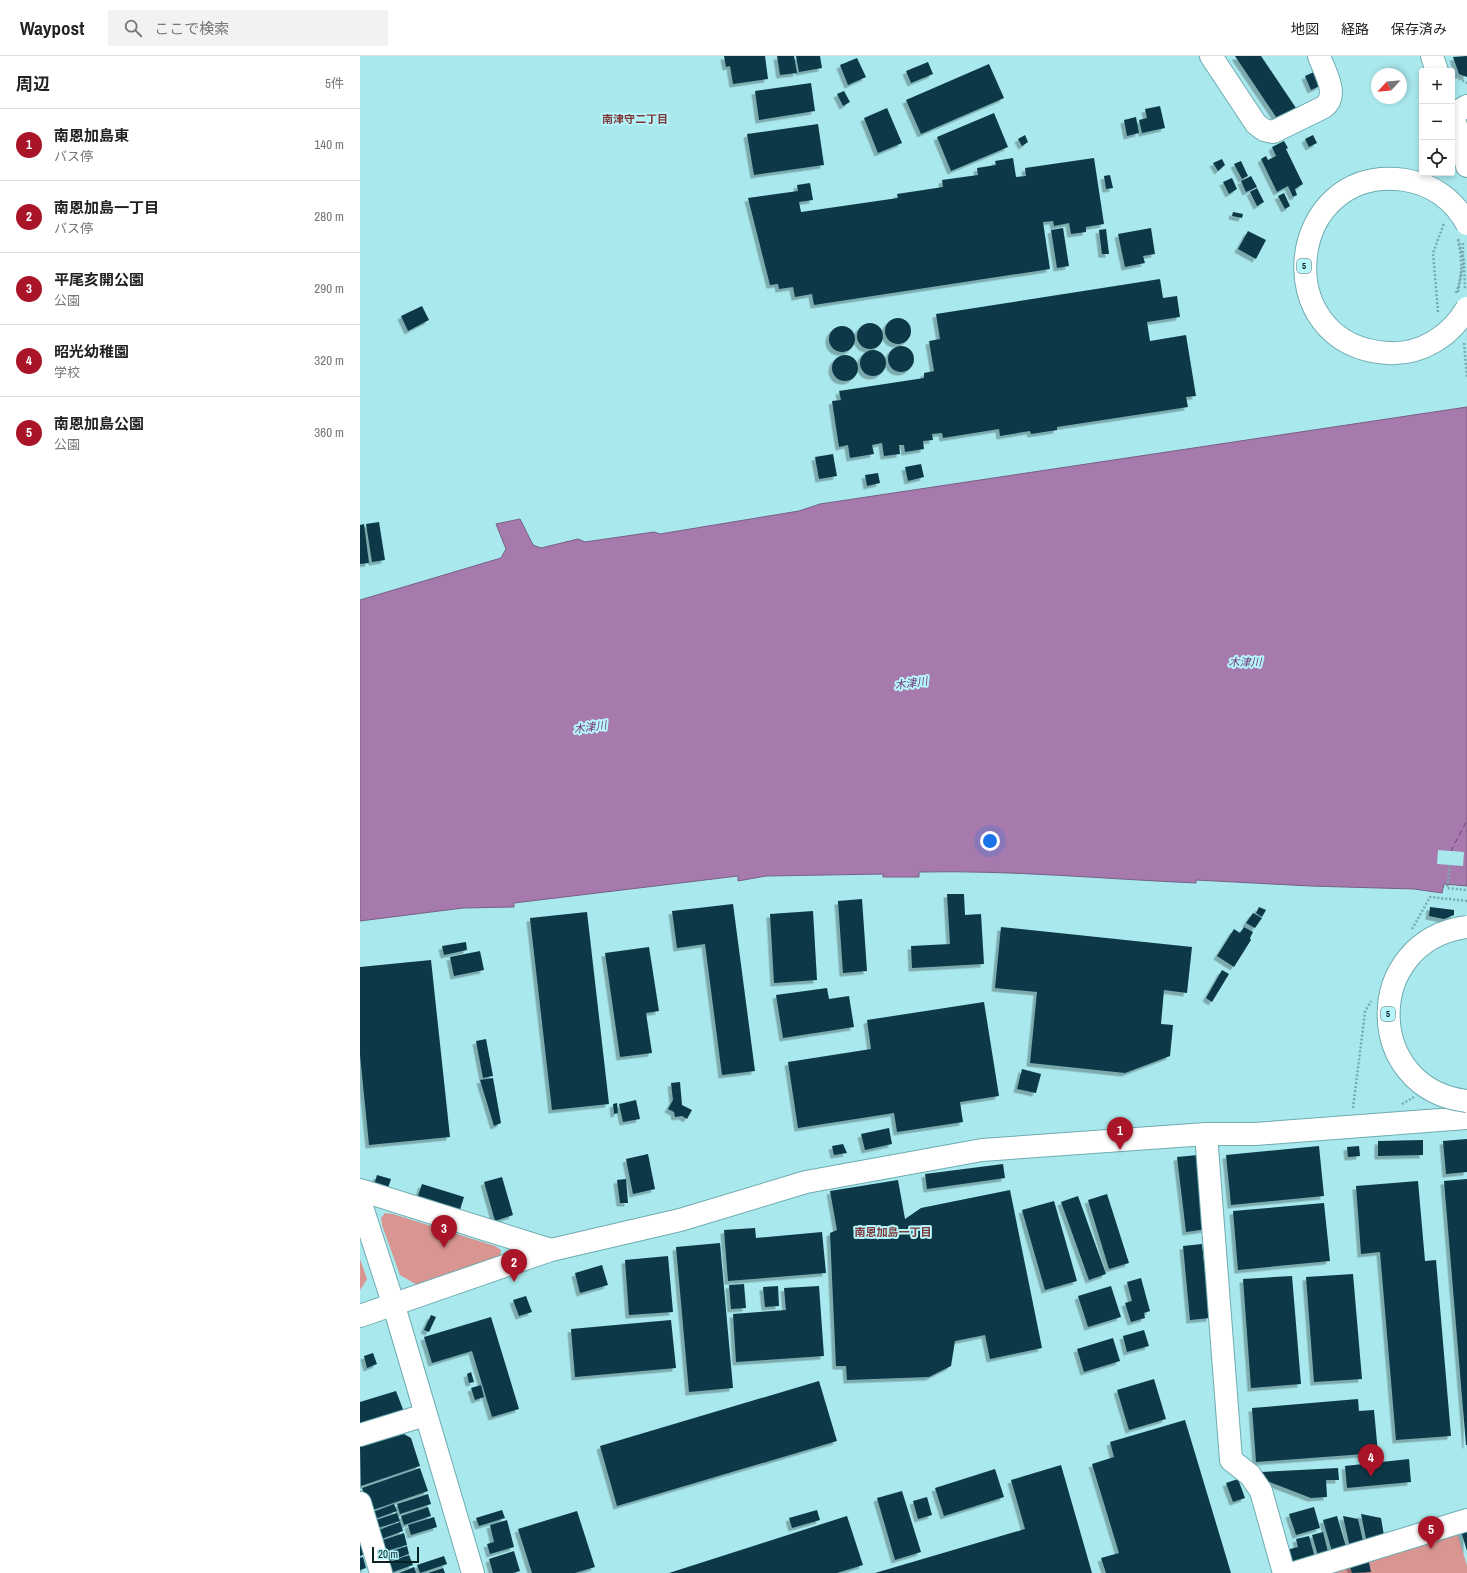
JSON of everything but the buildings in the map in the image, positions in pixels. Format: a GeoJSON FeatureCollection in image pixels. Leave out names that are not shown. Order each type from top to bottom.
{"type":"FeatureCollection","features":[{"type":"Feature","properties":{"kind":"street"},"geometry":{"type":"LineString","coordinates":[[1211,56],[1256,124],[1264,130],[1273,132],[1324,107],[1330,101],[1332,93],[1319,56]]}},
{"type":"Feature","properties":{"kind":"street"},"geometry":{"type":"LineString","coordinates":[[1432,56],[1436,68]]}},
{"type":"Feature","properties":{"kind":"street"},"geometry":{"type":"LineString","coordinates":[[1457,110],[1467,166]]}},
{"type":"Feature","properties":{"kind":"street","name":"5"},"geometry":{"type":"LineString","coordinates":[[1461,228],[1450,203],[1435,192],[1423,186],[1410,182],[1393,180],[1366,184],[1340,197],[1319,219],[1308,243],[1305,267],[1309,291],[1323,318],[1344,338],[1369,349],[1394,352],[1424,346],[1450,329],[1461,301]]}},
{"type":"Feature","properties":{"kind":"street","name":"5"},"geometry":{"type":"LineString","coordinates":[[1467,927],[1451,931],[1435,938],[1420,947],[1407,961],[1393,990],[1390,1015],[1392,1033],[1396,1046],[1404,1062],[1415,1075],[1440,1093],[1467,1100]]}},
{"type":"Feature","properties":{"kind":"street"},"geometry":{"type":"LineString","coordinates":[[1410,1122],[1467,1108]]}},
{"type":"Feature","properties":{"kind":"street"},"geometry":{"type":"LineString","coordinates":[[360,1316],[394,1306],[551,1250],[680,1220],[806,1182],[982,1150],[1206,1134],[1255,1134],[1467,1118]]}},
{"type":"Feature","properties":{"kind":"street"},"geometry":{"type":"LineString","coordinates":[[1206,1134],[1231,1460],[1250,1475],[1261,1491],[1284,1573]]}},
{"type":"Feature","properties":{"kind":"street"},"geometry":{"type":"LineString","coordinates":[[360,1190],[551,1250]]}},
{"type":"Feature","properties":{"kind":"street"},"geometry":{"type":"LineString","coordinates":[[360,1200],[394,1306],[473,1573]]}},
{"type":"Feature","properties":{"kind":"street"},"geometry":{"type":"LineString","coordinates":[[360,1435],[425,1415]]}},
{"type":"Feature","properties":{"kind":"street"},"geometry":{"type":"LineString","coordinates":[[360,1503],[363,1526],[381,1573]]}},
{"type":"Feature","properties":{"kind":"street"},"geometry":{"type":"LineString","coordinates":[[1294,1573],[1467,1520]]}},
{"type":"Feature","properties":{"kind":"path"},"geometry":{"type":"LineString","coordinates":[[1438,312],[1433,253],[1438,235],[1446,218]]}},
{"type":"Feature","properties":{"kind":"path"},"geometry":{"type":"LineString","coordinates":[[1461,228],[1464,260]]}},
{"type":"Feature","properties":{"kind":"path"},"geometry":{"type":"LineString","coordinates":[[1461,228],[1461,301]]}},
{"type":"Feature","properties":{"kind":"path"},"geometry":{"type":"LineString","coordinates":[[1461,301],[1463,265]]}},
{"type":"Feature","properties":{"kind":"path"},"geometry":{"type":"LineString","coordinates":[[1450,865],[1447,888],[1467,890]]}},
{"type":"Feature","properties":{"kind":"path"},"geometry":{"type":"LineString","coordinates":[[1412,930],[1430,897],[1467,901]]}},
{"type":"Feature","properties":{"kind":"path"},"geometry":{"type":"LineString","coordinates":[[1351,1126],[1365,1012],[1372,1000]]}},
{"type":"Feature","properties":{"kind":"shaded area"},"geometry":{"type":"Polygon","coordinates":[[[385,1213],[393,1214],[495,1246],[501,1250],[500,1257],[417,1285],[400,1275],[382,1225],[381,1218],[385,1213]]]}},
{"type":"Feature","properties":{"kind":"shaded area"},"geometry":{"type":"Polygon","coordinates":[[[360,1259],[367,1279],[360,1290],[360,1259]]]}},
{"type":"Feature","properties":{"kind":"shaded area"},"geometry":{"type":"Polygon","coordinates":[[[1457,1532],[1467,1566],[1467,1573],[1318,1573],[1457,1532]]]}},
{"type":"Feature","properties":{"kind":"water","name":"木津川"},"geometry":{"type":"Polygon","coordinates":[[[1467,407],[1467,886],[1444,884],[1442,893],[1414,889],[1310,886],[1196,880],[1196,883],[988,872],[919,872],[919,877],[883,877],[883,874],[766,876],[738,881],[738,876],[514,903],[514,907],[463,908],[360,921],[360,600],[501,558],[506,549],[496,524],[520,519],[533,545],[541,548],[578,539],[585,542],[654,532],[660,534],[799,511],[820,504],[1467,407]]]}},
{"type":"Feature","properties":{"kind":"pier"},"geometry":{"type":"Polygon","coordinates":[[[1438,850],[1464,852],[1463,866],[1437,864],[1438,850]]]}},
{"type":"Feature","properties":{"kind":"ferry route"},"geometry":{"type":"LineString","coordinates":[[1451,851],[1467,820]]}},
{"type":"Feature","properties":{"kind":"place","name":"南恩加島東"},"geometry":{"type":"Point","coordinates":[1120,1150]}},
{"type":"Feature","properties":{"kind":"place","name":"平尾亥開公園"},"geometry":{"type":"Point","coordinates":[444,1248]}},
{"type":"Feature","properties":{"kind":"place","name":"南恩加島一丁目"},"geometry":{"type":"Point","coordinates":[514,1282]}},
{"type":"Feature","properties":{"kind":"place","name":"昭光幼稚園"},"geometry":{"type":"Point","coordinates":[1371,1477]}},
{"type":"Feature","properties":{"kind":"place","name":"南恩加島公園"},"geometry":{"type":"Point","coordinates":[1431,1549]}},
{"type":"Feature","properties":{"kind":"district","name":"南津守二丁目"},"geometry":{"type":"Point","coordinates":[635,119]}},
{"type":"Feature","properties":{"kind":"district","name":"南恩加島一丁目"},"geometry":{"type":"Point","coordinates":[893,1232]}}]}
